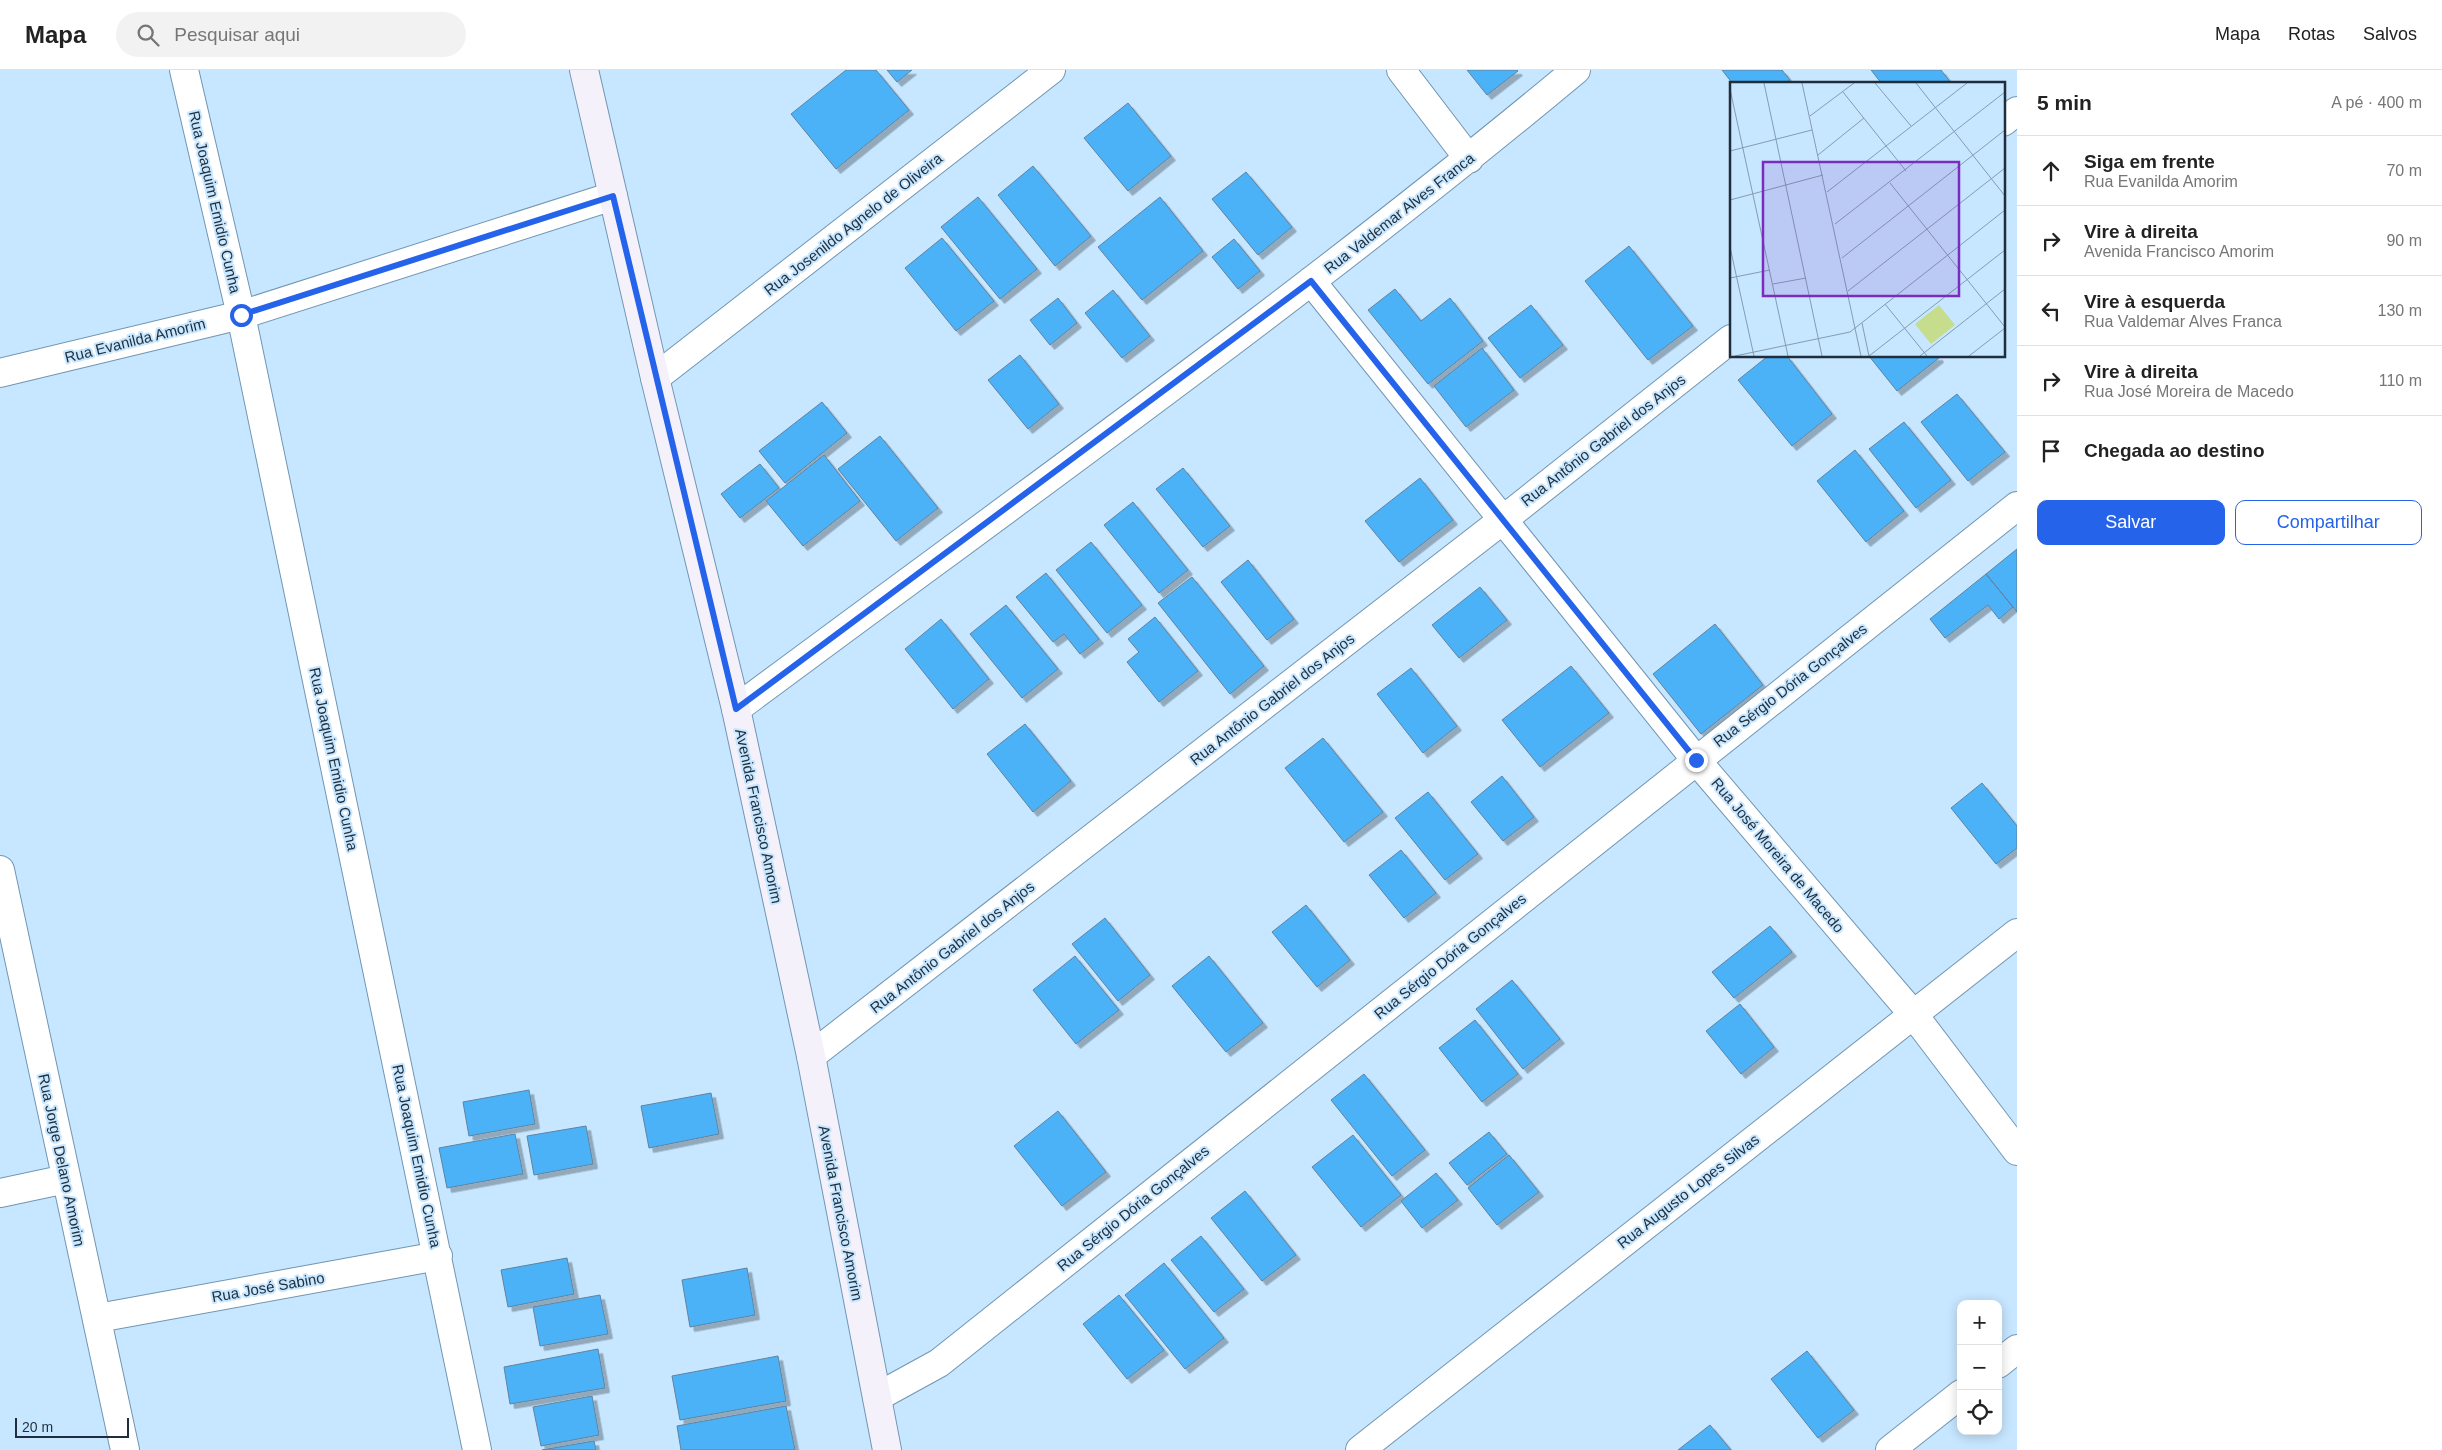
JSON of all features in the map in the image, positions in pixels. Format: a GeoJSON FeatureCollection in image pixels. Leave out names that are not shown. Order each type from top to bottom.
{"type":"FeatureCollection","features":[{"type":"Feature","properties":{"kind":"main road","name":"Avenida Francisco Amorim"},"geometry":{"type":"LineString","coordinates":[[584,70],[655,378],[736,709],[811,1056],[887,1450]]}},
{"type":"Feature","properties":{"kind":"street","name":"Rua Joaquim Emidio Cunha"},"geometry":{"type":"LineString","coordinates":[[184,70],[241,315],[477,1450]]}},
{"type":"Feature","properties":{"kind":"street","name":"Rua Josenildo Agnelo de Oliveira"},"geometry":{"type":"LineString","coordinates":[[655,378],[1051,70]]}},
{"type":"Feature","properties":{"kind":"street"},"geometry":{"type":"LineString","coordinates":[[1401,70],[1469,159]]}},
{"type":"Feature","properties":{"kind":"street","name":"Rua Valdemar Alves Franca"},"geometry":{"type":"LineString","coordinates":[[736,709],[1311,281],[1469,159],[1576,70]]}},
{"type":"Feature","properties":{"kind":"street"},"geometry":{"type":"LineString","coordinates":[[2004,121],[2017,111]]}},
{"type":"Feature","properties":{"kind":"street","name":"Rua Evanilda Amorim"},"geometry":{"type":"LineString","coordinates":[[0,373],[241,315],[613,196]]}},
{"type":"Feature","properties":{"kind":"street","name":"Rua José Moreira de Macedo"},"geometry":{"type":"LineString","coordinates":[[1311,281],[1696,760],[1913,1014],[2017,1151]]}},
{"type":"Feature","properties":{"kind":"street","name":"Rua Antônio Gabriel dos Anjos"},"geometry":{"type":"LineString","coordinates":[[811,1056],[1504,519],[1730,340]]}},
{"type":"Feature","properties":{"kind":"street","name":"Rua Sérgio Dória Gonçalves"},"geometry":{"type":"LineString","coordinates":[[877,1397],[939,1363],[2017,506]]}},
{"type":"Feature","properties":{"kind":"street","name":"Rua Jorge Delano Amorim"},"geometry":{"type":"LineString","coordinates":[[0,870],[125,1450]]}},
{"type":"Feature","properties":{"kind":"street","name":"Rua Augusto Lopes Silvas"},"geometry":{"type":"LineString","coordinates":[[1360,1450],[2017,933]]}},
{"type":"Feature","properties":{"kind":"street"},"geometry":{"type":"LineString","coordinates":[[0,1193],[66,1180]]}},
{"type":"Feature","properties":{"kind":"street","name":"Rua José Sabino"},"geometry":{"type":"LineString","coordinates":[[98,1318],[438,1256]]}},
{"type":"Feature","properties":{"kind":"street"},"geometry":{"type":"LineString","coordinates":[[2002,1361],[2017,1349]]}},
{"type":"Feature","properties":{"kind":"street"},"geometry":{"type":"LineString","coordinates":[[1890,1450],[1957,1397]]}},
{"type":"Feature","properties":{"kind":"building"},"geometry":{"type":"Polygon","coordinates":[[[846,70],[876,70],[909,110],[836,169],[791,114],[846,70]]]}},
{"type":"Feature","properties":{"kind":"building"},"geometry":{"type":"Polygon","coordinates":[[[887,70],[912,70],[897,82],[887,70]]]}},
{"type":"Feature","properties":{"kind":"building"},"geometry":{"type":"Polygon","coordinates":[[[1467,70],[1517,70],[1518,71],[1487,95],[1467,70]]]}},
{"type":"Feature","properties":{"kind":"building"},"geometry":{"type":"Polygon","coordinates":[[[1722,70],[1782,70],[1790,80],[1787,82],[1731,82],[1722,70]]]}},
{"type":"Feature","properties":{"kind":"building"},"geometry":{"type":"Polygon","coordinates":[[[1871,70],[1941,70],[1950,82],[1880,82],[1871,70]]]}},
{"type":"Feature","properties":{"kind":"building"},"geometry":{"type":"Polygon","coordinates":[[[1128,103],[1171,156],[1128,191],[1084,138],[1128,103]]]}},
{"type":"Feature","properties":{"kind":"building"},"geometry":{"type":"Polygon","coordinates":[[[1033,166],[1091,236],[1055,266],[998,195],[1033,166]]]}},
{"type":"Feature","properties":{"kind":"building"},"geometry":{"type":"Polygon","coordinates":[[[1246,172],[1292,227],[1258,255],[1212,199],[1246,172]]]}},
{"type":"Feature","properties":{"kind":"building"},"geometry":{"type":"Polygon","coordinates":[[[978,197],[1037,269],[1000,299],[941,227],[978,197]]]}},
{"type":"Feature","properties":{"kind":"building"},"geometry":{"type":"Polygon","coordinates":[[[1160,197],[1203,251],[1142,300],[1098,247],[1160,197]]]}},
{"type":"Feature","properties":{"kind":"building"},"geometry":{"type":"Polygon","coordinates":[[[942,238],[994,301],[956,331],[905,268],[942,238]]]}},
{"type":"Feature","properties":{"kind":"building"},"geometry":{"type":"Polygon","coordinates":[[[1234,239],[1260,271],[1238,289],[1212,257],[1234,239]]]}},
{"type":"Feature","properties":{"kind":"building"},"geometry":{"type":"Polygon","coordinates":[[[1629,246],[1693,326],[1648,360],[1585,281],[1629,246]]]}},
{"type":"Feature","properties":{"kind":"building"},"geometry":{"type":"Polygon","coordinates":[[[1395,289],[1421,321],[1450,298],[1483,341],[1428,384],[1368,310],[1395,289]]]}},
{"type":"Feature","properties":{"kind":"building"},"geometry":{"type":"Polygon","coordinates":[[[1113,290],[1150,336],[1122,358],[1085,313],[1113,290]]]}},
{"type":"Feature","properties":{"kind":"building"},"geometry":{"type":"Polygon","coordinates":[[[1058,298],[1077,323],[1050,345],[1030,320],[1058,298]]]}},
{"type":"Feature","properties":{"kind":"building"},"geometry":{"type":"Polygon","coordinates":[[[1531,305],[1563,345],[1520,378],[1488,338],[1531,305]]]}},
{"type":"Feature","properties":{"kind":"building"},"geometry":{"type":"Polygon","coordinates":[[[1482,348],[1514,390],[1466,427],[1434,386],[1482,348]]]}},
{"type":"Feature","properties":{"kind":"building"},"geometry":{"type":"Polygon","coordinates":[[[1020,355],[1059,404],[1028,429],[988,380],[1020,355]]]}},
{"type":"Feature","properties":{"kind":"building"},"geometry":{"type":"Polygon","coordinates":[[[1766,358],[1789,358],[1832,414],[1792,446],[1738,380],[1766,358]]]}},
{"type":"Feature","properties":{"kind":"building"},"geometry":{"type":"Polygon","coordinates":[[[1871,358],[1939,358],[1897,391],[1871,358]]]}},
{"type":"Feature","properties":{"kind":"building"},"geometry":{"type":"Polygon","coordinates":[[[1957,394],[2005,452],[1968,481],[1921,422],[1957,394]]]}},
{"type":"Feature","properties":{"kind":"building"},"geometry":{"type":"Polygon","coordinates":[[[822,402],[847,433],[785,483],[759,451],[822,402]]]}},
{"type":"Feature","properties":{"kind":"building"},"geometry":{"type":"Polygon","coordinates":[[[1904,422],[1951,480],[1916,508],[1869,449],[1904,422]]]}},
{"type":"Feature","properties":{"kind":"building"},"geometry":{"type":"Polygon","coordinates":[[[880,436],[938,508],[896,541],[838,469],[880,436]]]}},
{"type":"Feature","properties":{"kind":"building"},"geometry":{"type":"Polygon","coordinates":[[[1855,450],[1904,511],[1866,542],[1817,481],[1855,450]]]}},
{"type":"Feature","properties":{"kind":"building"},"geometry":{"type":"Polygon","coordinates":[[[824,455],[860,501],[803,546],[766,501],[824,455]]]}},
{"type":"Feature","properties":{"kind":"building"},"geometry":{"type":"Polygon","coordinates":[[[760,464],[779,488],[740,518],[721,494],[760,464]]]}},
{"type":"Feature","properties":{"kind":"building"},"geometry":{"type":"Polygon","coordinates":[[[1183,468],[1230,526],[1203,547],[1156,489],[1183,468]]]}},
{"type":"Feature","properties":{"kind":"building"},"geometry":{"type":"Polygon","coordinates":[[[1420,478],[1453,520],[1399,562],[1365,521],[1420,478]]]}},
{"type":"Feature","properties":{"kind":"building"},"geometry":{"type":"Polygon","coordinates":[[[1133,502],[1188,570],[1159,593],[1104,525],[1133,502]]]}},
{"type":"Feature","properties":{"kind":"building"},"geometry":{"type":"Polygon","coordinates":[[[1091,542],[1142,605],[1107,633],[1056,570],[1091,542]]]}},
{"type":"Feature","properties":{"kind":"building"},"geometry":{"type":"Polygon","coordinates":[[[2017,549],[2017,612],[1986,574],[2017,549]]]}},
{"type":"Feature","properties":{"kind":"building"},"geometry":{"type":"Polygon","coordinates":[[[1248,560],[1294,619],[1267,640],[1221,582],[1248,560]]]}},
{"type":"Feature","properties":{"kind":"building"},"geometry":{"type":"Polygon","coordinates":[[[1046,573],[1099,639],[1080,654],[1064,634],[1053,642],[1016,597],[1046,573]]]}},
{"type":"Feature","properties":{"kind":"building"},"geometry":{"type":"Polygon","coordinates":[[[1986,574],[2013,607],[1999,619],[1988,605],[1945,638],[1930,619],[1986,574]]]}},
{"type":"Feature","properties":{"kind":"building"},"geometry":{"type":"Polygon","coordinates":[[[1192,577],[1264,666],[1230,694],[1158,603],[1192,577]]]}},
{"type":"Feature","properties":{"kind":"building"},"geometry":{"type":"Polygon","coordinates":[[[1480,587],[1507,620],[1459,658],[1432,625],[1480,587]]]}},
{"type":"Feature","properties":{"kind":"building"},"geometry":{"type":"Polygon","coordinates":[[[1006,605],[1058,669],[1022,698],[970,634],[1006,605]]]}},
{"type":"Feature","properties":{"kind":"building"},"geometry":{"type":"Polygon","coordinates":[[[1155,617],[1198,671],[1159,702],[1127,662],[1139,652],[1128,639],[1155,617]]]}},
{"type":"Feature","properties":{"kind":"building"},"geometry":{"type":"Polygon","coordinates":[[[941,619],[989,679],[953,709],[905,649],[941,619]]]}},
{"type":"Feature","properties":{"kind":"building"},"geometry":{"type":"Polygon","coordinates":[[[1715,624],[1763,685],[1701,734],[1653,674],[1715,624]]]}},
{"type":"Feature","properties":{"kind":"building"},"geometry":{"type":"Polygon","coordinates":[[[1571,666],[1609,713],[1540,767],[1502,720],[1571,666]]]}},
{"type":"Feature","properties":{"kind":"building"},"geometry":{"type":"Polygon","coordinates":[[[1411,668],[1457,726],[1423,753],[1377,694],[1411,668]]]}},
{"type":"Feature","properties":{"kind":"building"},"geometry":{"type":"Polygon","coordinates":[[[1025,724],[1071,781],[1033,812],[987,754],[1025,724]]]}},
{"type":"Feature","properties":{"kind":"building"},"geometry":{"type":"Polygon","coordinates":[[[1323,738],[1383,812],[1344,842],[1285,768],[1323,738]]]}},
{"type":"Feature","properties":{"kind":"building"},"geometry":{"type":"Polygon","coordinates":[[[1502,776],[1534,817],[1503,841],[1471,802],[1502,776]]]}},
{"type":"Feature","properties":{"kind":"building"},"geometry":{"type":"Polygon","coordinates":[[[1982,783],[2017,826],[2017,848],[1996,864],[1951,808],[1982,783]]]}},
{"type":"Feature","properties":{"kind":"building"},"geometry":{"type":"Polygon","coordinates":[[[1428,792],[1478,854],[1445,880],[1395,818],[1428,792]]]}},
{"type":"Feature","properties":{"kind":"building"},"geometry":{"type":"Polygon","coordinates":[[[1401,850],[1436,893],[1404,918],[1369,875],[1401,850]]]}},
{"type":"Feature","properties":{"kind":"building"},"geometry":{"type":"Polygon","coordinates":[[[1306,905],[1350,960],[1317,987],[1272,932],[1306,905]]]}},
{"type":"Feature","properties":{"kind":"building"},"geometry":{"type":"Polygon","coordinates":[[[1105,918],[1150,975],[1118,1001],[1072,944],[1105,918]]]}},
{"type":"Feature","properties":{"kind":"building"},"geometry":{"type":"Polygon","coordinates":[[[1770,926],[1792,952],[1734,998],[1712,972],[1770,926]]]}},
{"type":"Feature","properties":{"kind":"building"},"geometry":{"type":"Polygon","coordinates":[[[1075,956],[1119,1010],[1076,1044],[1033,990],[1075,956]]]}},
{"type":"Feature","properties":{"kind":"building"},"geometry":{"type":"Polygon","coordinates":[[[1209,956],[1263,1023],[1226,1052],[1172,986],[1209,956]]]}},
{"type":"Feature","properties":{"kind":"building"},"geometry":{"type":"Polygon","coordinates":[[[1512,980],[1560,1039],[1523,1069],[1476,1009],[1512,980]]]}},
{"type":"Feature","properties":{"kind":"building"},"geometry":{"type":"Polygon","coordinates":[[[1740,1004],[1774,1047],[1741,1074],[1706,1031],[1740,1004]]]}},
{"type":"Feature","properties":{"kind":"building"},"geometry":{"type":"Polygon","coordinates":[[[1475,1020],[1518,1074],[1482,1102],[1439,1048],[1475,1020]]]}},
{"type":"Feature","properties":{"kind":"building"},"geometry":{"type":"Polygon","coordinates":[[[1364,1074],[1425,1150],[1392,1176],[1331,1100],[1364,1074]]]}},
{"type":"Feature","properties":{"kind":"building"},"geometry":{"type":"Polygon","coordinates":[[[529,1090],[535,1124],[469,1136],[463,1102],[529,1090]]]}},
{"type":"Feature","properties":{"kind":"building"},"geometry":{"type":"Polygon","coordinates":[[[711,1093],[719,1134],[649,1148],[641,1106],[711,1093]]]}},
{"type":"Feature","properties":{"kind":"building"},"geometry":{"type":"Polygon","coordinates":[[[1058,1111],[1106,1172],[1062,1206],[1014,1146],[1058,1111]]]}},
{"type":"Feature","properties":{"kind":"building"},"geometry":{"type":"Polygon","coordinates":[[[586,1126],[593,1164],[534,1175],[527,1136],[586,1126]]]}},
{"type":"Feature","properties":{"kind":"building"},"geometry":{"type":"Polygon","coordinates":[[[1489,1132],[1507,1154],[1467,1185],[1449,1163],[1489,1132]]]}},
{"type":"Feature","properties":{"kind":"building"},"geometry":{"type":"Polygon","coordinates":[[[515,1134],[523,1174],[447,1188],[439,1148],[515,1134]]]}},
{"type":"Feature","properties":{"kind":"building"},"geometry":{"type":"Polygon","coordinates":[[[1353,1135],[1401,1195],[1361,1227],[1312,1167],[1353,1135]]]}},
{"type":"Feature","properties":{"kind":"building"},"geometry":{"type":"Polygon","coordinates":[[[1509,1155],[1539,1192],[1497,1225],[1468,1188],[1509,1155]]]}},
{"type":"Feature","properties":{"kind":"building"},"geometry":{"type":"Polygon","coordinates":[[[1436,1173],[1458,1200],[1422,1228],[1401,1201],[1436,1173]]]}},
{"type":"Feature","properties":{"kind":"building"},"geometry":{"type":"Polygon","coordinates":[[[1245,1191],[1296,1255],[1262,1281],[1211,1218],[1245,1191]]]}},
{"type":"Feature","properties":{"kind":"building"},"geometry":{"type":"Polygon","coordinates":[[[1201,1236],[1244,1289],[1214,1312],[1171,1260],[1201,1236]]]}},
{"type":"Feature","properties":{"kind":"building"},"geometry":{"type":"Polygon","coordinates":[[[567,1258],[574,1294],[508,1307],[501,1270],[567,1258]]]}},
{"type":"Feature","properties":{"kind":"building"},"geometry":{"type":"Polygon","coordinates":[[[1164,1263],[1224,1338],[1185,1369],[1125,1295],[1164,1263]]]}},
{"type":"Feature","properties":{"kind":"building"},"geometry":{"type":"Polygon","coordinates":[[[747,1268],[755,1315],[690,1327],[682,1280],[747,1268]]]}},
{"type":"Feature","properties":{"kind":"building"},"geometry":{"type":"Polygon","coordinates":[[[600,1295],[608,1334],[540,1346],[533,1307],[600,1295]]]}},
{"type":"Feature","properties":{"kind":"building"},"geometry":{"type":"Polygon","coordinates":[[[1119,1295],[1164,1350],[1127,1379],[1083,1324],[1119,1295]]]}},
{"type":"Feature","properties":{"kind":"building"},"geometry":{"type":"Polygon","coordinates":[[[598,1349],[605,1388],[510,1404],[504,1367],[598,1349]]]}},
{"type":"Feature","properties":{"kind":"building"},"geometry":{"type":"Polygon","coordinates":[[[1807,1351],[1854,1410],[1818,1438],[1771,1379],[1807,1351]]]}},
{"type":"Feature","properties":{"kind":"building"},"geometry":{"type":"Polygon","coordinates":[[[778,1356],[786,1401],[680,1420],[672,1376],[778,1356]]]}},
{"type":"Feature","properties":{"kind":"building"},"geometry":{"type":"Polygon","coordinates":[[[592,1396],[599,1435],[541,1446],[533,1407],[592,1396]]]}},
{"type":"Feature","properties":{"kind":"building"},"geometry":{"type":"Polygon","coordinates":[[[786,1406],[795,1450],[681,1450],[677,1426],[786,1406]]]}},
{"type":"Feature","properties":{"kind":"building"},"geometry":{"type":"Polygon","coordinates":[[[1710,1425],[1731,1450],[1678,1450],[1710,1425]]]}},
{"type":"Feature","properties":{"kind":"building"},"geometry":{"type":"Polygon","coordinates":[[[594,1441],[596,1450],[542,1450],[594,1441]]]}},
{"type":"Feature","properties":{"kind":"route"},"geometry":{"type":"LineString","coordinates":[[241,315],[613,196],[655,378],[736,709],[1311,281],[1696,760]]}}]}
